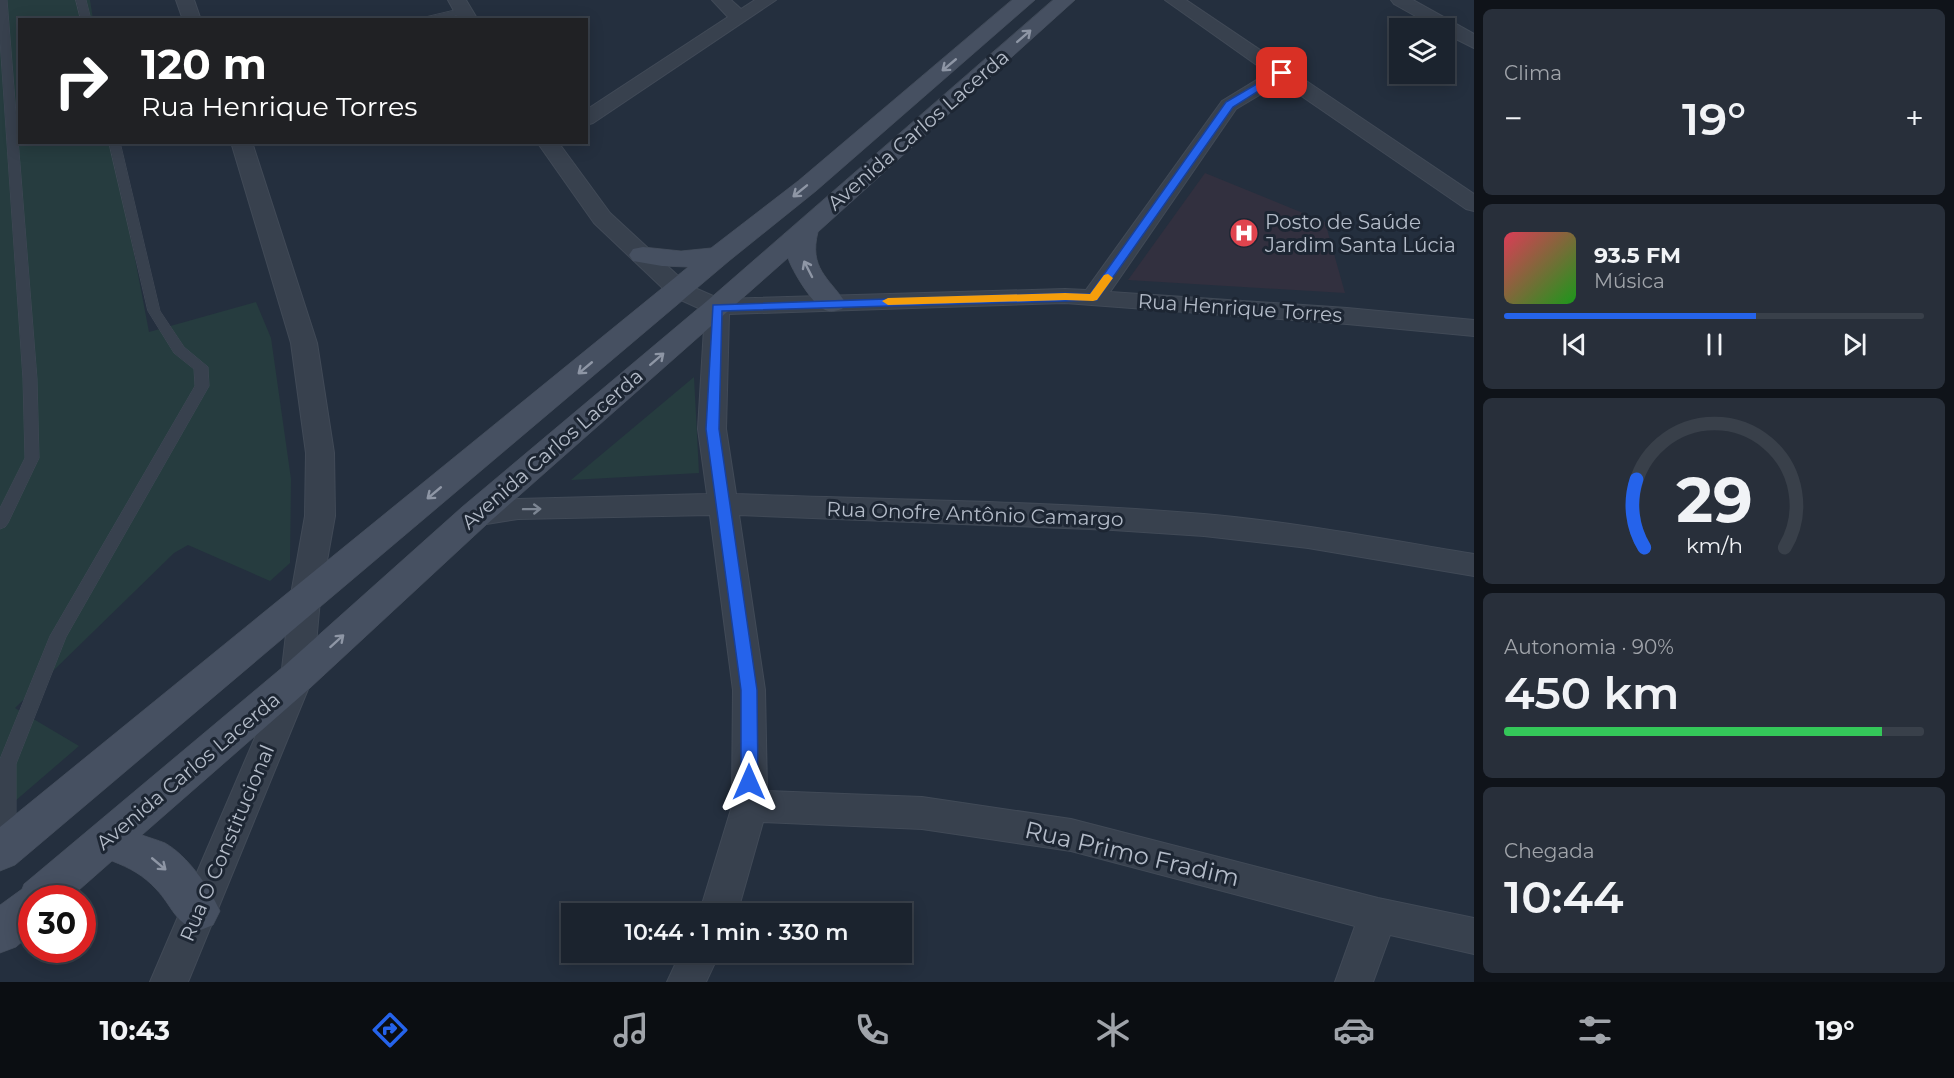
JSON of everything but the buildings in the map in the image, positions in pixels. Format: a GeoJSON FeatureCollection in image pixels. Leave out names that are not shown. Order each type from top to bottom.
{"type":"FeatureCollection","features":[{"type":"Feature","properties":{"kind":"main road","name":"Avenida Carlos Lacerda"},"geometry":{"type":"LineString","coordinates":[[4,849],[719,255],[807,186],[1025,0]]}},
{"type":"Feature","properties":{"kind":"main road","name":"Avenida Carlos Lacerda"},"geometry":{"type":"LineString","coordinates":[[54,885],[297,677],[474,516],[717,307],[1065,0]]}},
{"type":"Feature","properties":{"kind":"main road"},"geometry":{"type":"LineString","coordinates":[[805,230],[801,249],[805,263],[812,277],[832,303]]}},
{"type":"Feature","properties":{"kind":"main road"},"geometry":{"type":"LineString","coordinates":[[643,255],[670,260],[692,260],[719,255]]}},
{"type":"Feature","properties":{"kind":"main road"},"geometry":{"type":"LineString","coordinates":[[106,840],[151,857],[163,866],[198,911]]}},
{"type":"Feature","properties":{"kind":"main road"},"geometry":{"type":"LineString","coordinates":[[0,932],[18,917]]}},
{"type":"Feature","properties":{"kind":"street"},"geometry":{"type":"LineString","coordinates":[[185,0],[191,18]]}},
{"type":"Feature","properties":{"kind":"street"},"geometry":{"type":"LineString","coordinates":[[721,0],[739,18]]}},
{"type":"Feature","properties":{"kind":"street"},"geometry":{"type":"LineString","coordinates":[[588,118],[767,0]]}},
{"type":"Feature","properties":{"kind":"street"},"geometry":{"type":"LineString","coordinates":[[1174,0],[1359,128],[1474,204]]}},
{"type":"Feature","properties":{"kind":"street"},"geometry":{"type":"LineString","coordinates":[[1400,0],[1474,42]]}},
{"type":"Feature","properties":{"kind":"street"},"geometry":{"type":"LineString","coordinates":[[1093,298],[1229,105],[1282,73]]}},
{"type":"Feature","properties":{"kind":"street","name":"Rua O Constitucional"},"geometry":{"type":"LineString","coordinates":[[169,982],[297,677],[305,600],[320,516],[321,453],[304,343],[242,144]]}},
{"type":"Feature","properties":{"kind":"street"},"geometry":{"type":"LineString","coordinates":[[548,144],[602,218],[679,290],[717,307],[712,429],[749,690],[750,806],[721,903]]}},
{"type":"Feature","properties":{"kind":"street","name":"Rua Henrique Torres"},"geometry":{"type":"LineString","coordinates":[[717,307],[1065,296],[1347,316],[1474,328]]}},
{"type":"Feature","properties":{"kind":"street","name":"Rua Onofre Antônio Camargo"},"geometry":{"type":"LineString","coordinates":[[474,516],[518,510],[724,504],[964,512],[1204,525],[1308,537],[1474,565]]}},
{"type":"Feature","properties":{"kind":"street","name":"Rua Primo Fradim"},"geometry":{"type":"LineString","coordinates":[[750,806],[922,813],[1071,835],[1377,915],[1474,936]]}},
{"type":"Feature","properties":{"kind":"street"},"geometry":{"type":"LineString","coordinates":[[1354,982],[1377,915]]}},
{"type":"Feature","properties":{"kind":"street"},"geometry":{"type":"LineString","coordinates":[[686,982],[696,963]]}},
{"type":"Feature","properties":{"kind":"lane"},"geometry":{"type":"LineString","coordinates":[[0,523],[32,459],[30,379],[2,0]]}},
{"type":"Feature","properties":{"kind":"lane"},"geometry":{"type":"LineString","coordinates":[[81,0],[86,18]]}},
{"type":"Feature","properties":{"kind":"lane"},"geometry":{"type":"LineString","coordinates":[[427,18],[463,10]]}},
{"type":"Feature","properties":{"kind":"lane"},"geometry":{"type":"LineString","coordinates":[[4,849],[7,764],[58,636],[202,386],[201,367],[179,350],[154,311],[114,144]]}},
{"type":"Feature","properties":{"kind":"shaded area","name":"Posto de Saúde Jardim Santa Lúcia"},"geometry":{"type":"Polygon","coordinates":[[[1205,173],[1325,222],[1345,293],[1128,280],[1205,173]]]}},
{"type":"Feature","properties":{"kind":"green space"},"geometry":{"type":"Polygon","coordinates":[[[0,0],[90,0],[93,18],[18,18],[18,144],[113,144],[149,332],[256,302],[271,338],[291,479],[290,563],[270,581],[188,545],[174,553],[15,708],[79,746],[0,814],[0,0]]]}},
{"type":"Feature","properties":{"kind":"green space"},"geometry":{"type":"Polygon","coordinates":[[[694,377],[699,473],[571,480],[694,377]]]}},
{"type":"Feature","properties":{"kind":"slow traffic"},"geometry":{"type":"LineString","coordinates":[[888,301],[1065,296],[1093,298],[1108,278]]}},
{"type":"Feature","properties":{"kind":"place","name":"Posto de Saúde Jardim Santa Lúcia"},"geometry":{"type":"Point","coordinates":[1244,233]}},
{"type":"Feature","properties":{"kind":"route"},"geometry":{"type":"LineString","coordinates":[[749,782],[749,690],[712,429],[717,307],[1065,296],[1093,298],[1229,105],[1282,73]]}}]}
